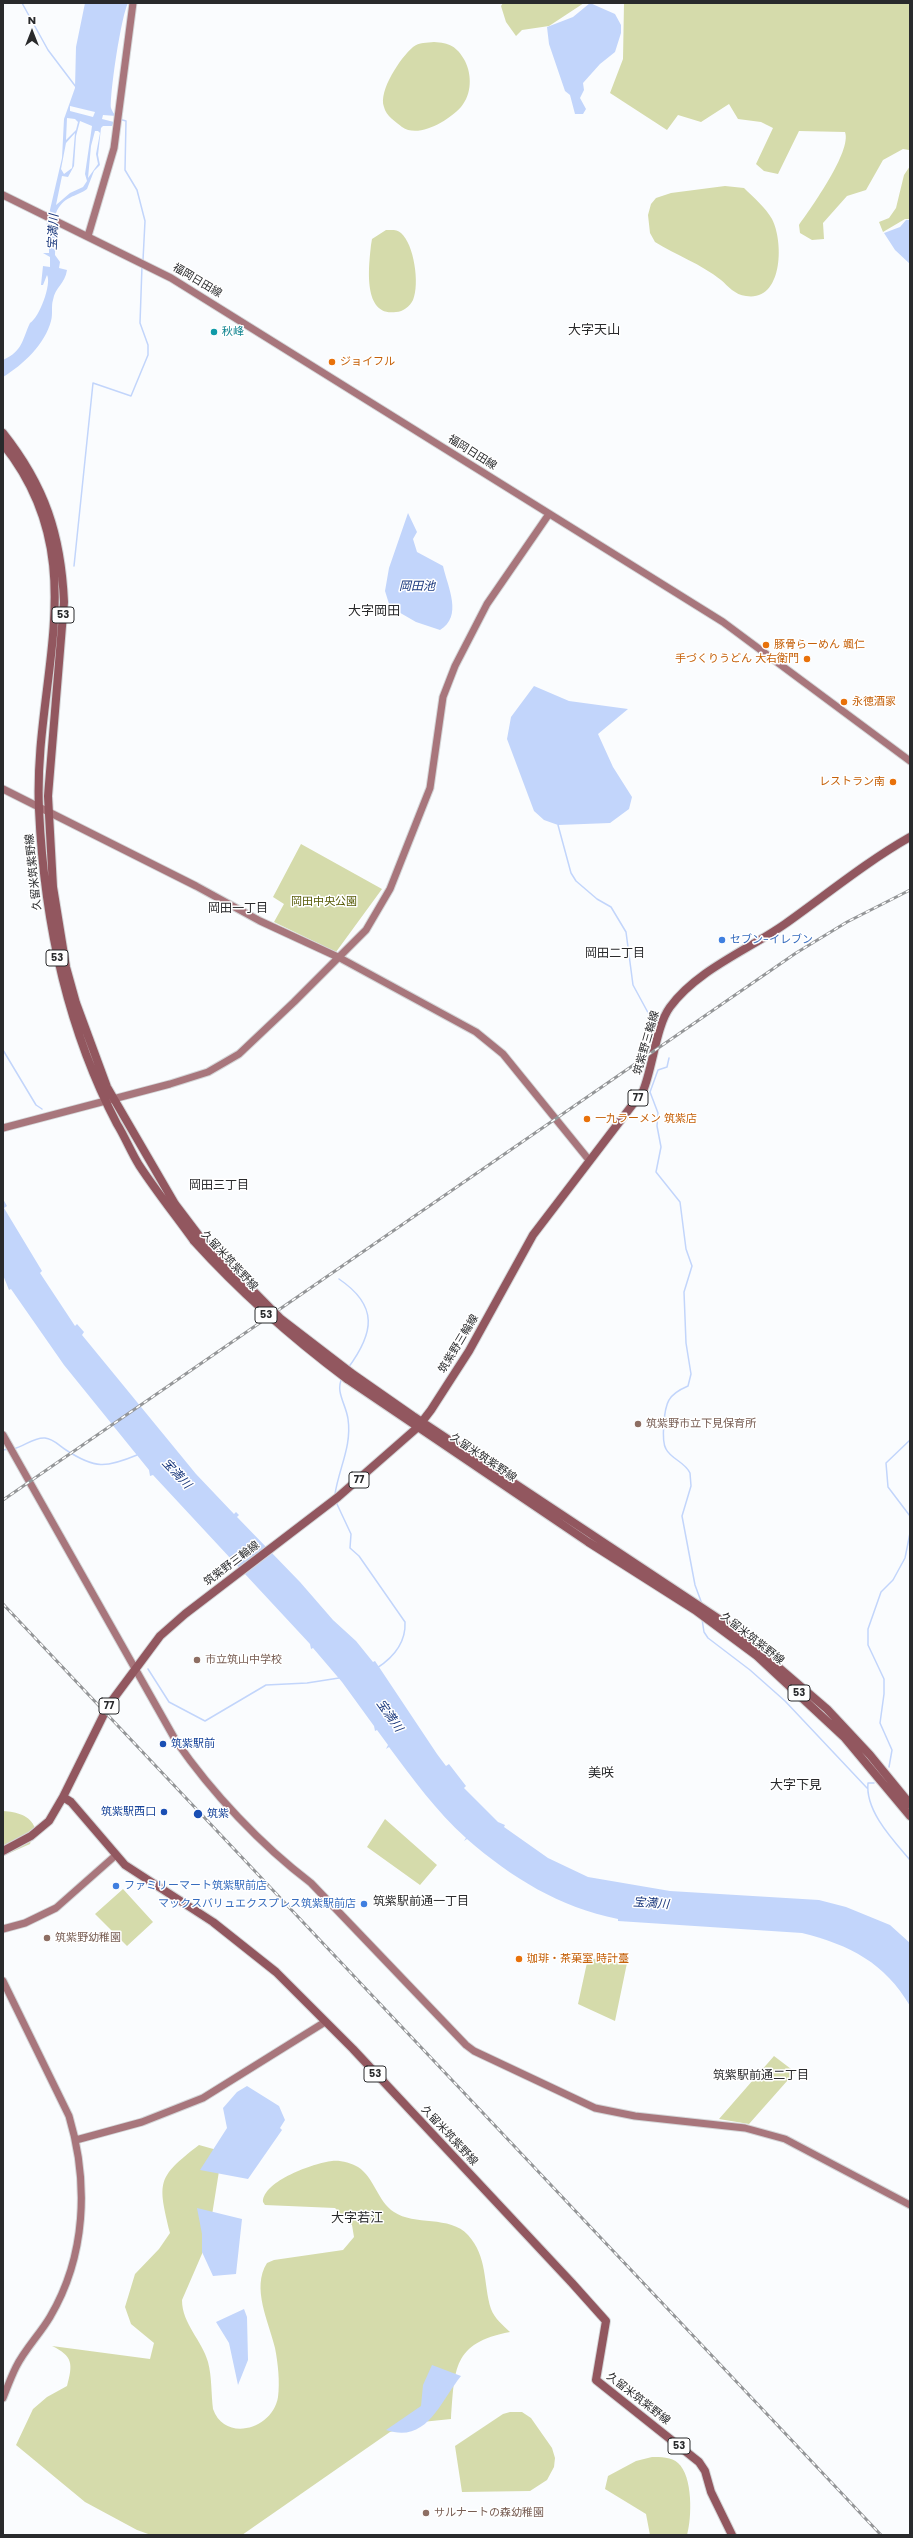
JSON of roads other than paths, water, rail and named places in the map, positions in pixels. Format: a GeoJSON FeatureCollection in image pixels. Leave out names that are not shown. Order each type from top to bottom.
{"type":"FeatureCollection","features":[{"type":"Feature","properties":{"kind":"main road","name":"久留米筑紫野線"},"geometry":{"type":"LineString","coordinates":[[3,433],[38,485],[58,539],[63,571],[64,602],[53,715],[48,812],[53,887],[66,966],[76,1003],[107,1087],[197,1239]]}},
{"type":"Feature","properties":{"kind":"main road","name":"久留米筑紫野線"},"geometry":{"type":"LineString","coordinates":[[3,444],[23,473],[42,511],[51,540],[56,571],[56,603],[43,737],[39,808],[44,888],[59,966],[78,1033],[106,1102],[138,1164],[197,1239],[281,1319],[349,1375],[588,1542],[695,1610],[756,1656],[844,1737],[910,1816]]}},
{"type":"Feature","properties":{"kind":"main road","name":"筑紫野三輪線"},"geometry":{"type":"LineString","coordinates":[[3,1851],[31,1836],[49,1821],[63,1798],[104,1714],[135,1667],[173,1624],[236,1574],[279,1543],[382,1460],[420,1424],[469,1351],[533,1236],[589,1160],[643,1091],[653,1063],[661,1028],[669,1008],[680,995],[716,967],[784,925],[910,837]]}},
{"type":"Feature","properties":{"kind":"main road","name":"久留米筑紫野線"},"geometry":{"type":"LineString","coordinates":[[420,1424],[734,1629],[827,1709],[870,1755],[910,1804]]}},
{"type":"Feature","properties":{"kind":"main road","name":"久留米筑紫野線"},"geometry":{"type":"LineString","coordinates":[[63,1798],[70,1802],[125,1865],[213,1922],[252,1952],[325,2022],[353,2049],[606,2321],[596,2380],[699,2462],[705,2471],[711,2492],[732,2535]]}},
{"type":"Feature","properties":{"kind":"street"},"geometry":{"type":"LineString","coordinates":[[85,236],[114,148],[133,3]]}},
{"type":"Feature","properties":{"kind":"street","name":"福岡日田線"},"geometry":{"type":"LineString","coordinates":[[3,195],[171,278],[723,622],[910,760]]}},
{"type":"Feature","properties":{"kind":"street"},"geometry":{"type":"LineString","coordinates":[[3,1128],[106,1102],[208,1072],[239,1054],[340,958],[366,930],[377,914],[417,824],[430,788],[442,704],[455,666],[487,604],[549,514]]}},
{"type":"Feature","properties":{"kind":"street"},"geometry":{"type":"LineString","coordinates":[[3,789],[196,886],[260,920],[340,958],[454,1019],[491,1044],[589,1160]]}},
{"type":"Feature","properties":{"kind":"street"},"geometry":{"type":"LineString","coordinates":[[3,1435],[176,1741],[199,1774],[285,1864],[311,1883],[452,2032],[474,2051],[595,2108],[635,2116],[745,2128],[785,2139],[910,2205]]}},
{"type":"Feature","properties":{"kind":"street"},"geometry":{"type":"LineString","coordinates":[[3,1929],[25,1923],[56,1908],[116,1855]]}},
{"type":"Feature","properties":{"kind":"street"},"geometry":{"type":"LineString","coordinates":[[3,1981],[58,2089],[76,2140],[82,2209],[79,2235],[70,2274],[50,2317],[16,2366],[3,2398]]}},
{"type":"Feature","properties":{"kind":"street"},"geometry":{"type":"LineString","coordinates":[[76,2140],[142,2122],[203,2098],[325,2022]]}},
{"type":"Feature","properties":{"kind":"water","name":"宝満川"},"geometry":{"type":"Polygon","coordinates":[[[85,3],[128,3],[119,38],[112,87],[111,108],[116,116],[103,115],[102,119],[114,122],[112,126],[103,126],[101,128],[98,155],[100,165],[94,171],[87,189],[62,203],[56,213],[55,255],[60,262],[59,268],[67,270],[66,275],[52,302],[52,316],[48,330],[44,338],[32,353],[11,372],[3,377],[3,360],[10,357],[18,349],[30,323],[34,320],[41,308],[48,286],[47,275],[43,285],[41,285],[43,266],[50,267],[50,257],[43,253],[49,253],[49,234],[46,227],[62,158],[64,119],[75,88],[76,47],[85,3]],[[70,106],[70,111],[93,117],[95,112],[70,106]],[[67,118],[66,140],[76,130],[78,122],[75,119],[67,118]],[[80,121],[76,136],[74,166],[68,177],[62,176],[56,205],[70,193],[83,187],[87,181],[85,174],[92,126],[80,121]],[[95,131],[91,146],[88,178],[98,164],[96,154],[100,133],[98,131],[95,131]],[[75,133],[66,143],[61,169],[64,174],[72,168],[75,133]]]}},
{"type":"Feature","properties":{"kind":"water"},"geometry":{"type":"Polygon","coordinates":[[[590,3],[615,14],[621,25],[621,33],[615,52],[600,64],[583,83],[584,90],[580,98],[586,109],[583,114],[575,114],[570,95],[565,91],[549,44],[547,27],[573,17],[590,3]]]}},
{"type":"Feature","properties":{"kind":"water"},"geometry":{"type":"Polygon","coordinates":[[[906,220],[910,220],[910,264],[895,250],[884,233],[900,227],[906,220]]]}},
{"type":"Feature","properties":{"kind":"water","name":"岡田池"},"geometry":{"type":"Polygon","coordinates":[[[408,513],[417,532],[413,539],[417,552],[443,566],[448,583],[452,601],[451,617],[447,624],[440,630],[416,622],[390,607],[385,591],[389,568],[408,513]]]}},
{"type":"Feature","properties":{"kind":"water"},"geometry":{"type":"Polygon","coordinates":[[[534,686],[569,701],[628,709],[598,734],[613,767],[632,797],[629,809],[610,823],[558,825],[544,820],[534,811],[507,739],[511,717],[534,686]]]}},
{"type":"Feature","properties":{"kind":"water","name":"宝満川"},"geometry":{"type":"Polygon","coordinates":[[[3,1199],[7,1206],[4,1208],[42,1271],[40,1273],[75,1326],[77,1324],[84,1332],[82,1335],[196,1474],[234,1514],[236,1512],[239,1515],[237,1517],[300,1582],[333,1620],[356,1641],[373,1662],[375,1661],[446,1766],[449,1764],[466,1786],[464,1788],[498,1822],[505,1825],[504,1827],[548,1858],[588,1877],[670,1891],[819,1900],[846,1907],[890,1925],[910,1943],[910,2006],[889,1978],[877,1967],[865,1958],[836,1943],[802,1933],[618,1921],[618,1919],[596,1914],[556,1899],[537,1889],[501,1866],[467,1839],[464,1841],[466,1838],[435,1806],[389,1747],[386,1749],[388,1745],[377,1730],[375,1731],[374,1726],[342,1682],[313,1648],[311,1649],[310,1644],[153,1475],[150,1476],[149,1470],[64,1365],[11,1289],[9,1290],[3,1275],[3,1199]]]}},
{"type":"Feature","properties":{"kind":"water"},"geometry":{"type":"Polygon","coordinates":[[[247,2086],[279,2106],[285,2120],[280,2128],[282,2130],[248,2179],[200,2170],[227,2128],[223,2108],[237,2092],[247,2086]]]}},
{"type":"Feature","properties":{"kind":"water"},"geometry":{"type":"Polygon","coordinates":[[[197,2208],[242,2219],[236,2274],[213,2276],[202,2252],[202,2234],[197,2208]]]}},
{"type":"Feature","properties":{"kind":"water"},"geometry":{"type":"Polygon","coordinates":[[[244,2309],[247,2317],[248,2360],[238,2385],[229,2343],[216,2322],[244,2309]]]}},
{"type":"Feature","properties":{"kind":"water"},"geometry":{"type":"Polygon","coordinates":[[[432,2365],[461,2376],[439,2408],[422,2426],[412,2431],[400,2433],[386,2430],[421,2406],[423,2385],[432,2365]]]}},
{"type":"Feature","properties":{"kind":"waterway"},"geometry":{"type":"LineString","coordinates":[[22,3],[48,50],[76,87]]}},
{"type":"Feature","properties":{"kind":"waterway"},"geometry":{"type":"LineString","coordinates":[[119,119],[126,121],[125,170],[137,190],[145,221],[143,260]]}},
{"type":"Feature","properties":{"kind":"waterway"},"geometry":{"type":"LineString","coordinates":[[74,566],[93,383],[131,396],[148,355],[148,345],[140,323],[142,266]]}},
{"type":"Feature","properties":{"kind":"waterway"},"geometry":{"type":"LineString","coordinates":[[558,825],[571,873],[576,881],[597,899],[611,907],[626,932],[633,985],[652,1020]]}},
{"type":"Feature","properties":{"kind":"waterway"},"geometry":{"type":"LineString","coordinates":[[3,1050],[36,1105],[42,1109]]}},
{"type":"Feature","properties":{"kind":"waterway"},"geometry":{"type":"LineString","coordinates":[[669,1058],[667,1067],[658,1070],[650,1092],[658,1113],[657,1126],[661,1147],[656,1172],[680,1202],[686,1249],[692,1266],[684,1292],[686,1343],[691,1374],[688,1386],[675,1393],[667,1404],[664,1424],[664,1445],[668,1452],[685,1466],[690,1473],[691,1486],[682,1516],[695,1585],[702,1604]]}},
{"type":"Feature","properties":{"kind":"waterway"},"geometry":{"type":"LineString","coordinates":[[339,1279],[352,1289],[361,1299],[366,1310],[368,1320],[367,1332],[363,1343],[348,1368]]}},
{"type":"Feature","properties":{"kind":"waterway"},"geometry":{"type":"LineString","coordinates":[[335,1494],[347,1448],[349,1429],[347,1414],[340,1393],[340,1383],[342,1378]]}},
{"type":"Feature","properties":{"kind":"waterway"},"geometry":{"type":"LineString","coordinates":[[13,1449],[36,1439],[45,1438],[53,1441],[85,1461],[93,1463],[109,1464],[137,1455]]}},
{"type":"Feature","properties":{"kind":"waterway"},"geometry":{"type":"LineString","coordinates":[[910,1440],[886,1463],[888,1487],[910,1516]]}},
{"type":"Feature","properties":{"kind":"waterway"},"geometry":{"type":"LineString","coordinates":[[3,1450],[9,1449]]}},
{"type":"Feature","properties":{"kind":"waterway"},"geometry":{"type":"LineString","coordinates":[[336,1502],[351,1534],[350,1548],[359,1556],[405,1622],[405,1629],[398,1648],[389,1659],[377,1668]]}},
{"type":"Feature","properties":{"kind":"waterway"},"geometry":{"type":"LineString","coordinates":[[889,1767],[892,1750],[880,1723],[884,1694],[884,1679],[868,1645],[868,1629],[881,1592],[893,1580],[905,1558],[910,1533]]}},
{"type":"Feature","properties":{"kind":"waterway"},"geometry":{"type":"LineString","coordinates":[[702,1619],[704,1632],[708,1638],[750,1670],[785,1701],[867,1788]]}},
{"type":"Feature","properties":{"kind":"waterway"},"geometry":{"type":"LineString","coordinates":[[148,1669],[169,1702],[205,1721],[266,1685],[307,1683],[339,1678]]}},
{"type":"Feature","properties":{"kind":"waterway"},"geometry":{"type":"LineString","coordinates":[[874,1783],[868,1783],[868,1794],[875,1814],[888,1834],[910,1860]]}},
{"type":"Feature","properties":{"kind":"railway"},"geometry":{"type":"LineString","coordinates":[[3,1500],[796,953],[847,922],[910,890]]}},
{"type":"Feature","properties":{"kind":"railway"},"geometry":{"type":"LineString","coordinates":[[3,1604],[881,2535]]}},
{"type":"Feature","properties":{"kind":"place","name":"秋峰"},"geometry":{"type":"Point","coordinates":[214,332]}},
{"type":"Feature","properties":{"kind":"place","name":"ジョイフル"},"geometry":{"type":"Point","coordinates":[332,362]}},
{"type":"Feature","properties":{"kind":"place","name":"豚骨らーめん 颯仁"},"geometry":{"type":"Point","coordinates":[766,645]}},
{"type":"Feature","properties":{"kind":"place","name":"手づくりうどん 大右衛門"},"geometry":{"type":"Point","coordinates":[807,659]}},
{"type":"Feature","properties":{"kind":"place","name":"永徳酒家"},"geometry":{"type":"Point","coordinates":[844,702]}},
{"type":"Feature","properties":{"kind":"place","name":"レストラン南"},"geometry":{"type":"Point","coordinates":[893,782]}},
{"type":"Feature","properties":{"kind":"place","name":"セブン-イレブン"},"geometry":{"type":"Point","coordinates":[722,940]}},
{"type":"Feature","properties":{"kind":"place","name":"一九ラーメン 筑紫店"},"geometry":{"type":"Point","coordinates":[587,1119]}},
{"type":"Feature","properties":{"kind":"place","name":"筑紫野市立下見保育所"},"geometry":{"type":"Point","coordinates":[638,1424]}},
{"type":"Feature","properties":{"kind":"place","name":"市立筑山中学校"},"geometry":{"type":"Point","coordinates":[197,1660]}},
{"type":"Feature","properties":{"kind":"place","name":"筑紫駅前"},"geometry":{"type":"Point","coordinates":[163,1744]}},
{"type":"Feature","properties":{"kind":"place","name":"筑紫駅西口"},"geometry":{"type":"Point","coordinates":[164,1812]}},
{"type":"Feature","properties":{"kind":"place","name":"筑紫"},"geometry":{"type":"Point","coordinates":[198,1814]}},
{"type":"Feature","properties":{"kind":"place","name":"ファミリーマート筑紫駅前店"},"geometry":{"type":"Point","coordinates":[116,1886]}},
{"type":"Feature","properties":{"kind":"place","name":"マックスバリュエクスプレス筑紫駅前店"},"geometry":{"type":"Point","coordinates":[364,1904]}},
{"type":"Feature","properties":{"kind":"place","name":"筑紫野幼稚園"},"geometry":{"type":"Point","coordinates":[47,1938]}},
{"type":"Feature","properties":{"kind":"place","name":"珈琲・茶菓室 時計臺"},"geometry":{"type":"Point","coordinates":[519,1959]}},
{"type":"Feature","properties":{"kind":"place","name":"サルナートの森幼稚園"},"geometry":{"type":"Point","coordinates":[426,2513]}},
{"type":"Feature","properties":{"kind":"district","name":"大字天山"},"geometry":{"type":"Point","coordinates":[594,331]}},
{"type":"Feature","properties":{"kind":"district","name":"大字岡田"},"geometry":{"type":"Point","coordinates":[374,612]}},
{"type":"Feature","properties":{"kind":"district","name":"岡田一丁目"},"geometry":{"type":"Point","coordinates":[238,909]}},
{"type":"Feature","properties":{"kind":"district","name":"岡田二丁目"},"geometry":{"type":"Point","coordinates":[615,954]}},
{"type":"Feature","properties":{"kind":"district","name":"岡田三丁目"},"geometry":{"type":"Point","coordinates":[219,1186]}},
{"type":"Feature","properties":{"kind":"district","name":"美咲"},"geometry":{"type":"Point","coordinates":[601,1774]}},
{"type":"Feature","properties":{"kind":"district","name":"大字下見"},"geometry":{"type":"Point","coordinates":[796,1786]}},
{"type":"Feature","properties":{"kind":"district","name":"筑紫駅前通一丁目"},"geometry":{"type":"Point","coordinates":[421,1902]}},
{"type":"Feature","properties":{"kind":"district","name":"筑紫駅前通二丁目"},"geometry":{"type":"Point","coordinates":[761,2076]}},
{"type":"Feature","properties":{"kind":"district","name":"大字若江"},"geometry":{"type":"Point","coordinates":[357,2219]}},
{"type":"Feature","properties":{"kind":"park label","name":"岡田中央公園"},"geometry":{"type":"Point","coordinates":[324,902]}}]}
